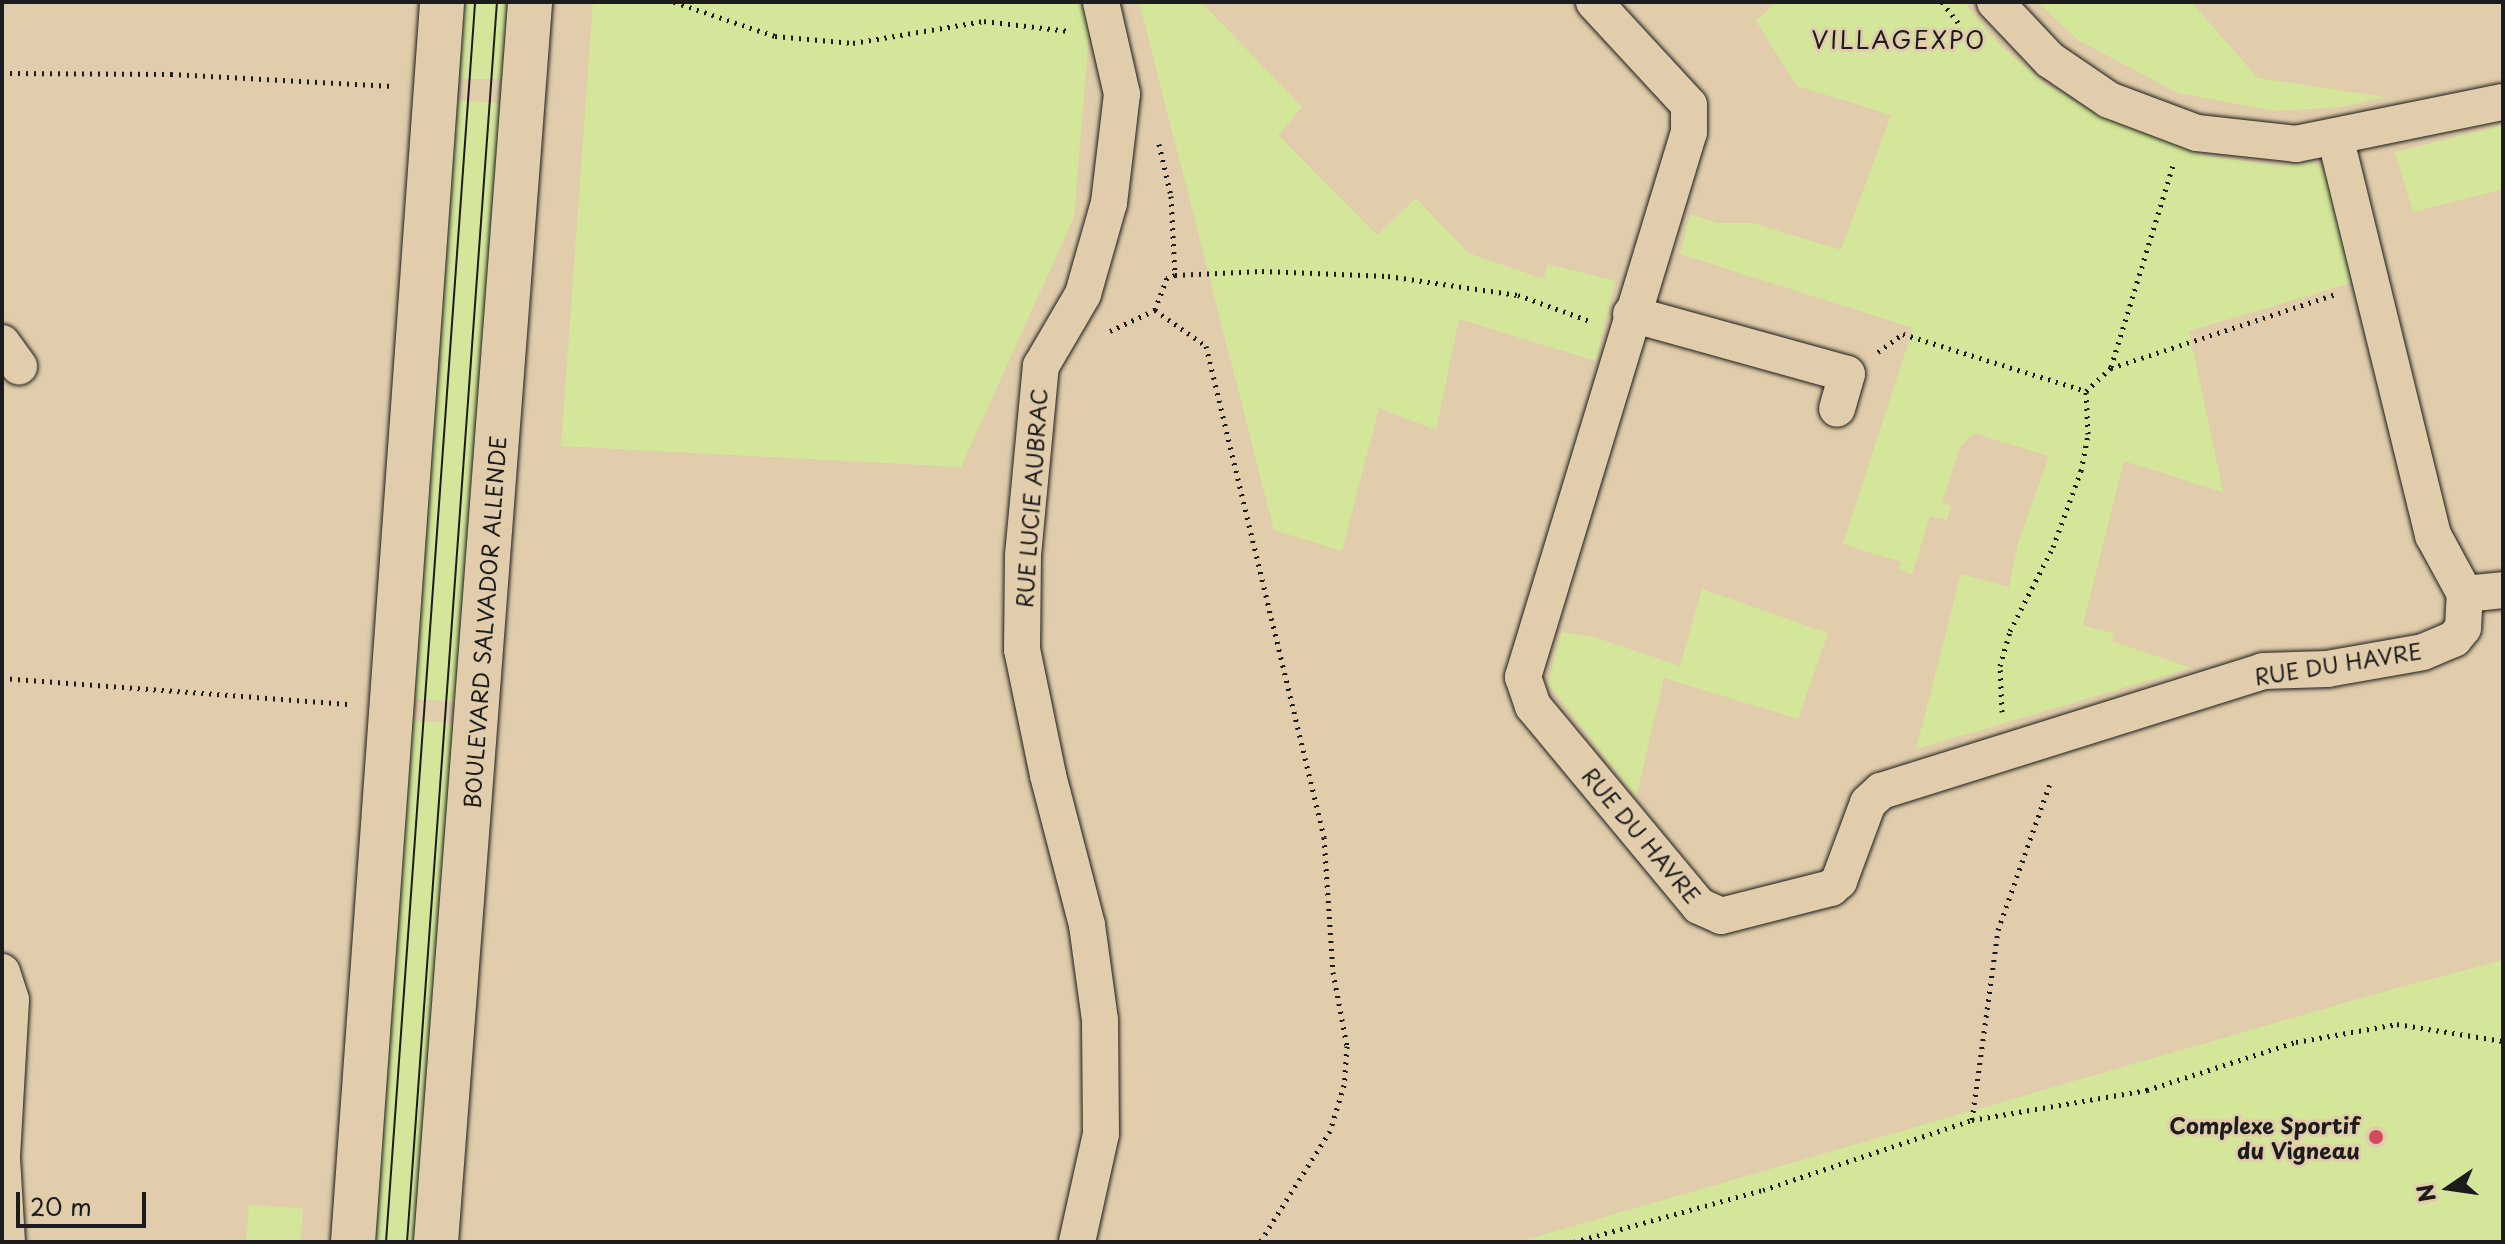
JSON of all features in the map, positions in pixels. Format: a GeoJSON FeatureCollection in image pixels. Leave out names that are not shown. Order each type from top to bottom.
{"type":"FeatureCollection","features":[{"type":"Feature","properties":{"kind":"street"},"geometry":{"type":"LineString","coordinates":[[353,1242],[442,2]]}},
{"type":"Feature","properties":{"kind":"street","name":"BOULEVARD SALVADOR ALLENDE"},"geometry":{"type":"LineString","coordinates":[[436,1242],[530,2]]}},
{"type":"Feature","properties":{"kind":"street","name":"RUE DU HAVRE"},"geometry":{"type":"LineString","coordinates":[[1594,2],[1689,105],[1689,132],[1628,324],[1523,677],[1533,706],[1699,906],[1721,916],[1831,888],[1839,881],[1868,803],[1881,791],[2263,671],[2327,669],[2423,652],[2454,639],[2463,628],[2465,594]]}},
{"type":"Feature","properties":{"kind":"street"},"geometry":{"type":"LineString","coordinates":[[1995,2],[2050,60],[2138,114],[2234,139],[2296,144],[2336,139],[2503,102]]}},
{"type":"Feature","properties":{"kind":"street","name":"RUE LUCIE AUBRAC"},"geometry":{"type":"LineString","coordinates":[[1080,1236],[1101,1134],[1100,1020],[1087,925],[1048,775],[1022,650],[1023,555],[1041,366],[1083,294],[1109,203],[1122,94],[1105,19]]}},
{"type":"Feature","properties":{"kind":"street"},"geometry":{"type":"LineString","coordinates":[[2336,139],[2433,535],[2465,594],[2503,590]]}},
{"type":"Feature","properties":{"kind":"street"},"geometry":{"type":"LineString","coordinates":[[1628,324],[1847,374],[1837,409]]}},
{"type":"Feature","properties":{"kind":"street"},"geometry":{"type":"LineString","coordinates":[[2,972],[11,1000],[2,1158],[7,1242]]}},
{"type":"Feature","properties":{"kind":"path"},"geometry":{"type":"LineString","coordinates":[[674,2],[775,36],[853,43],[984,21],[1105,19]]}},
{"type":"Feature","properties":{"kind":"path"},"geometry":{"type":"LineString","coordinates":[[2,73],[171,74],[399,86]]}},
{"type":"Feature","properties":{"kind":"path"},"geometry":{"type":"LineString","coordinates":[[1158,141],[1171,196],[1175,275]]}},
{"type":"Feature","properties":{"kind":"path"},"geometry":{"type":"LineString","coordinates":[[2111,368],[2173,166]]}},
{"type":"Feature","properties":{"kind":"path"},"geometry":{"type":"LineString","coordinates":[[1107,333],[1155,310],[1167,278],[1175,275],[1322,272],[1462,285],[1518,295],[1628,324]]}},
{"type":"Feature","properties":{"kind":"path"},"geometry":{"type":"LineString","coordinates":[[2086,391],[2111,368],[2371,283]]}},
{"type":"Feature","properties":{"kind":"path"},"geometry":{"type":"LineString","coordinates":[[1155,310],[1206,346],[1324,837],[1333,972],[1347,1046],[1344,1085],[1317,1156],[1260,1242]]}},
{"type":"Feature","properties":{"kind":"path"},"geometry":{"type":"LineString","coordinates":[[1847,374],[1903,334],[2086,391]]}},
{"type":"Feature","properties":{"kind":"path"},"geometry":{"type":"LineString","coordinates":[[2011,748],[2001,707],[2000,666],[2019,610],[2071,504],[2088,434],[2086,391]]}},
{"type":"Feature","properties":{"kind":"path"},"geometry":{"type":"LineString","coordinates":[[2,678],[353,705]]}},
{"type":"Feature","properties":{"kind":"path"},"geometry":{"type":"LineString","coordinates":[[1972,1120],[1998,930],[2040,818],[2063,733]]}},
{"type":"Feature","properties":{"kind":"path"},"geometry":{"type":"LineString","coordinates":[[1574,1242],[1763,1190],[1972,1120],[2147,1090],[2296,1042],[2397,1024],[2503,1041]]}},
{"type":"Feature","properties":{"kind":"green space"},"geometry":{"type":"Polygon","coordinates":[[[459,2],[516,2],[516,79],[459,79],[459,2]]]}},
{"type":"Feature","properties":{"kind":"green space"},"geometry":{"type":"Polygon","coordinates":[[[593,2],[1085,2],[1090,23],[1074,217],[961,467],[561,446],[593,2]]]}},
{"type":"Feature","properties":{"kind":"green space"},"geometry":{"type":"Polygon","coordinates":[[[1139,2],[1201,2],[1302,107],[1278,135],[1377,235],[1416,198],[1468,253],[1544,279],[1547,264],[1615,281],[1596,361],[1459,319],[1436,430],[1379,408],[1342,551],[1274,530],[1139,2]]]}},
{"type":"Feature","properties":{"kind":"green space"},"geometry":{"type":"Polygon","coordinates":[[[1776,2],[1964,2],[1999,44],[2047,85],[2095,113],[2206,156],[2283,166],[2314,161],[2333,179],[2355,282],[2189,331],[2223,492],[2124,461],[2083,625],[2114,634],[2112,641],[2191,668],[1916,749],[1961,574],[2009,587],[2018,543],[2049,456],[1974,433],[1960,447],[1942,502],[1951,506],[1947,520],[1930,516],[1912,574],[1899,570],[1901,562],[1843,544],[1913,328],[1680,254],[1690,214],[1717,223],[1752,223],[1841,250],[1891,115],[1797,86],[1756,21],[1776,2]]]}},
{"type":"Feature","properties":{"kind":"green space"},"geometry":{"type":"Polygon","coordinates":[[[2037,2],[2191,2],[2258,78],[2385,97],[2341,107],[2276,111],[2178,93],[2078,40],[2037,2]]]}},
{"type":"Feature","properties":{"kind":"green space"},"geometry":{"type":"Polygon","coordinates":[[[453,100],[509,104],[467,702],[411,699],[453,100]]]}},
{"type":"Feature","properties":{"kind":"green space"},"geometry":{"type":"Polygon","coordinates":[[[2503,125],[2503,189],[2413,212],[2395,152],[2503,125]]]}},
{"type":"Feature","properties":{"kind":"green space"},"geometry":{"type":"Polygon","coordinates":[[[1702,589],[1828,633],[1798,719],[1664,678],[1636,797],[1548,684],[1561,632],[1597,638],[1680,666],[1702,589]]]}},
{"type":"Feature","properties":{"kind":"green space"},"geometry":{"type":"Polygon","coordinates":[[[408,720],[463,724],[427,1242],[372,1242],[408,720]]]}},
{"type":"Feature","properties":{"kind":"green space"},"geometry":{"type":"Polygon","coordinates":[[[2503,960],[2503,1242],[1518,1242],[2375,994],[2503,960]]]}},
{"type":"Feature","properties":{"kind":"green space"},"geometry":{"type":"Polygon","coordinates":[[[249,1205],[303,1209],[301,1242],[246,1242],[249,1205]]]}},
{"type":"Feature","properties":{"kind":"tram line"},"geometry":{"type":"LineString","coordinates":[[386,1242],[475,2]]}},
{"type":"Feature","properties":{"kind":"tram line"},"geometry":{"type":"LineString","coordinates":[[407,1242],[497,2]]}},
{"type":"Feature","properties":{"kind":"place","name":"Complexe Sportif du Vigneau"},"geometry":{"type":"Point","coordinates":[2376,1137]}},
{"type":"Feature","properties":{"kind":"district","name":"VILLAGEXPO"},"geometry":{"type":"Point","coordinates":[1899,40]}}]}
